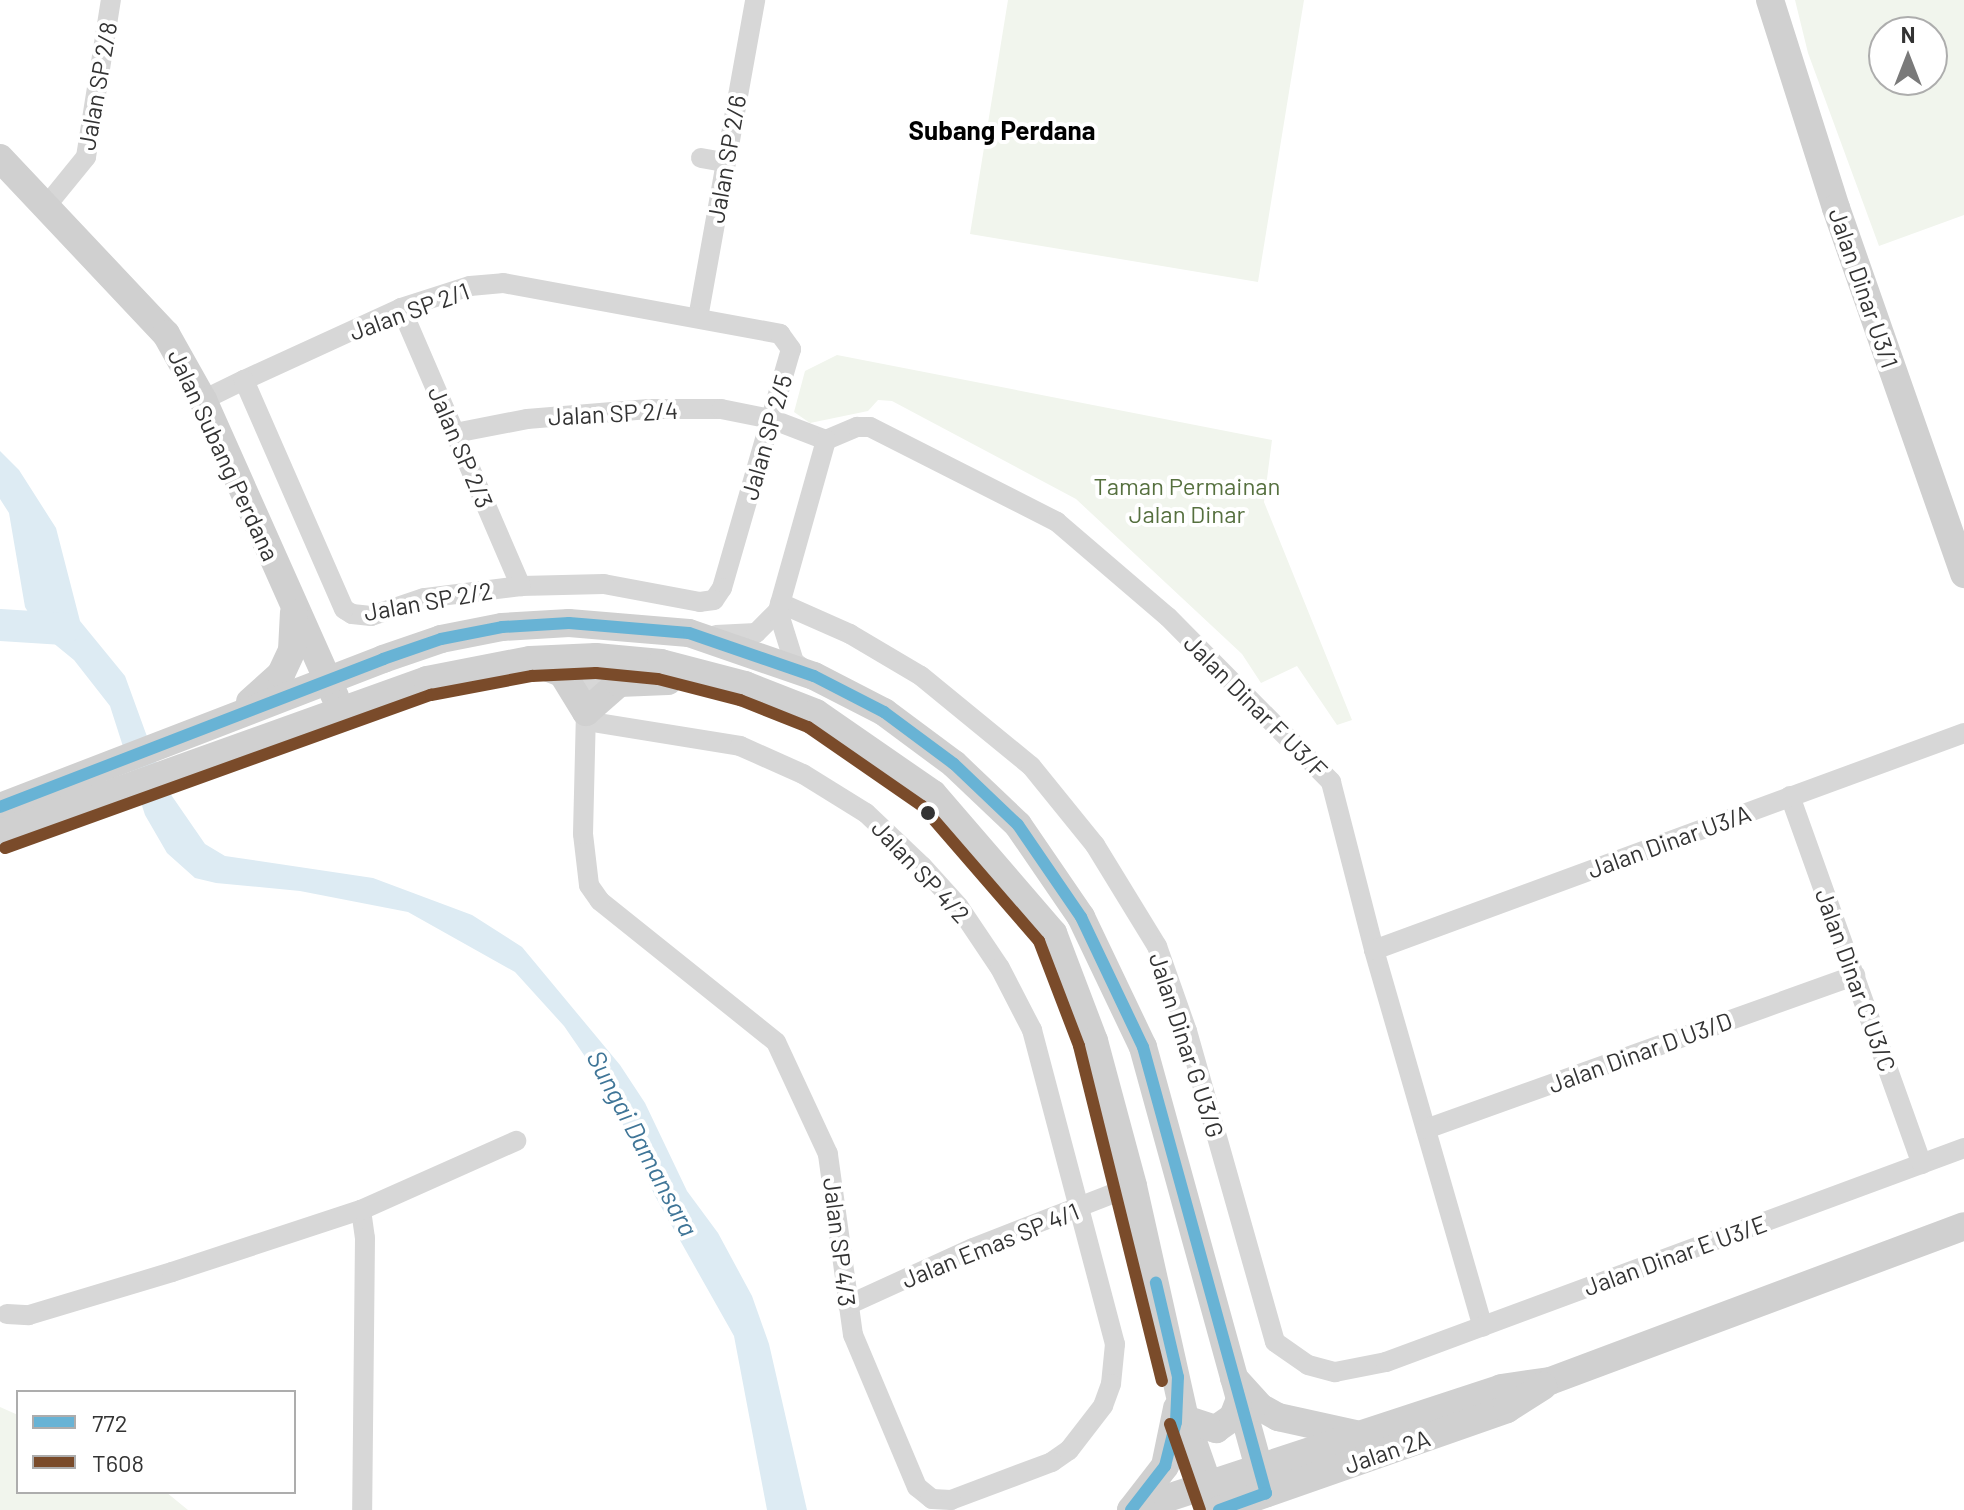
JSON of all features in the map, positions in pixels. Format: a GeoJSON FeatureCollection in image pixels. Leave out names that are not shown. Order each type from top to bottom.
{"type":"FeatureCollection","features":[{"type":"Feature","properties":{"kind":"main road","name":"Jalan Dinar U3/1"},"geometry":{"type":"LineString","coordinates":[[1770,0],[1836,208],[1964,574]]}},
{"type":"Feature","properties":{"kind":"main road","name":"Jalan Subang Perdana"},"geometry":{"type":"LineString","coordinates":[[0,158],[151,312],[203,400],[339,711]]}},
{"type":"Feature","properties":{"kind":"main road"},"geometry":{"type":"LineString","coordinates":[[293,603],[326,648],[361,659],[383,659]]}},
{"type":"Feature","properties":{"kind":"main road"},"geometry":{"type":"LineString","coordinates":[[0,833],[266,693],[281,674],[292,650],[293,603]]}},
{"type":"Feature","properties":{"kind":"main road"},"geometry":{"type":"LineString","coordinates":[[190,733],[441,639],[502,627],[569,623],[677,631],[814,676],[884,712],[954,764],[1018,825],[1081,917],[1143,1047],[1228,1371],[1262,1481],[1358,1435],[1501,1388],[1550,1381],[1964,1226]]}},
{"type":"Feature","properties":{"kind":"main road"},"geometry":{"type":"LineString","coordinates":[[596,657],[622,641],[677,631]]}},
{"type":"Feature","properties":{"kind":"main road"},"geometry":{"type":"LineString","coordinates":[[0,807],[194,764],[427,680],[530,660],[596,657],[661,663],[745,685],[816,713],[933,794],[1053,933],[1094,1041],[1133,1186],[1185,1419],[1214,1502]]}},
{"type":"Feature","properties":{"kind":"main road"},"geometry":{"type":"LineString","coordinates":[[530,660],[562,673],[586,717],[619,683],[635,679],[745,685]]}},
{"type":"Feature","properties":{"kind":"main road"},"geometry":{"type":"LineString","coordinates":[[1228,1371],[1260,1407],[1278,1417],[1358,1435]]}},
{"type":"Feature","properties":{"kind":"main road"},"geometry":{"type":"LineString","coordinates":[[1131,1510],[1165,1466],[1173,1444],[1178,1377]]}},
{"type":"Feature","properties":{"kind":"main road","name":"Jalan 2A"},"geometry":{"type":"LineString","coordinates":[[1131,1510],[1214,1502],[1262,1481],[1507,1409],[1550,1381]]}},
{"type":"Feature","properties":{"kind":"main road"},"geometry":{"type":"LineString","coordinates":[[1185,1419],[1216,1429],[1233,1417],[1238,1404]]}},
{"type":"Feature","properties":{"kind":"street","name":"Jalan SP 2/8"},"geometry":{"type":"LineString","coordinates":[[47,205],[86,157],[111,0]]}},
{"type":"Feature","properties":{"kind":"street","name":"Jalan SP 2/6"},"geometry":{"type":"LineString","coordinates":[[698,318],[755,0]]}},
{"type":"Feature","properties":{"kind":"street"},"geometry":{"type":"LineString","coordinates":[[701,158],[724,162]]}},
{"type":"Feature","properties":{"kind":"street","name":"Jalan SP 2/1"},"geometry":{"type":"LineString","coordinates":[[203,400],[401,308],[470,286],[503,283],[721,323]]}},
{"type":"Feature","properties":{"kind":"street","name":"Jalan SP 2/3"},"geometry":{"type":"LineString","coordinates":[[401,308],[521,586]]}},
{"type":"Feature","properties":{"kind":"street","name":"Jalan SP 2/5"},"geometry":{"type":"LineString","coordinates":[[714,600],[722,588],[791,349],[787,338],[721,323]]}},
{"type":"Feature","properties":{"kind":"street","name":"Jalan SP 2/2"},"geometry":{"type":"LineString","coordinates":[[244,380],[344,609],[371,616],[424,598],[521,586],[604,584],[714,600]]}},
{"type":"Feature","properties":{"kind":"street","name":"Jalan SP 2/4"},"geometry":{"type":"LineString","coordinates":[[455,433],[498,422],[649,409],[721,409],[771,419],[826,440]]}},
{"type":"Feature","properties":{"kind":"street","name":"Jalan Dinar F U3/F"},"geometry":{"type":"LineString","coordinates":[[826,440],[857,427],[870,427],[1057,522],[1168,617],[1331,782],[1374,950],[1483,1327]]}},
{"type":"Feature","properties":{"kind":"street"},"geometry":{"type":"LineString","coordinates":[[677,631],[739,637],[756,633],[779,607],[826,440]]}},
{"type":"Feature","properties":{"kind":"street"},"geometry":{"type":"LineString","coordinates":[[779,607],[794,662],[814,676]]}},
{"type":"Feature","properties":{"kind":"street","name":"Jalan Dinar G U3/G"},"geometry":{"type":"LineString","coordinates":[[779,607],[850,634],[921,676],[1031,766],[1095,845],[1157,946],[1187,1031],[1275,1342],[1289,1356],[1335,1372],[1386,1362]]}},
{"type":"Feature","properties":{"kind":"street","name":"Jalan SP 4/3"},"geometry":{"type":"LineString","coordinates":[[596,657],[586,717],[583,834],[589,885],[600,901],[776,1042],[828,1154],[853,1335],[884,1416],[924,1494],[951,1500],[1052,1462],[1069,1450],[1103,1406],[1116,1356],[1080,1207]]}},
{"type":"Feature","properties":{"kind":"street","name":"Jalan SP 4/2"},"geometry":{"type":"LineString","coordinates":[[586,717],[740,746],[803,774],[866,813],[922,866],[976,931],[1032,1030],[1080,1207]]}},
{"type":"Feature","properties":{"kind":"street","name":"Jalan Dinar U3/A"},"geometry":{"type":"LineString","coordinates":[[1374,950],[1964,734]]}},
{"type":"Feature","properties":{"kind":"street","name":"Jalan Dinar C U3/C"},"geometry":{"type":"LineString","coordinates":[[1790,796],[1922,1164]]}},
{"type":"Feature","properties":{"kind":"street","name":"Jalan Dinar D U3/D"},"geometry":{"type":"LineString","coordinates":[[1426,1129],[1855,975]]}},
{"type":"Feature","properties":{"kind":"street"},"geometry":{"type":"LineString","coordinates":[[7,1314],[29,1315],[87,1298],[361,1210],[516,1141]]}},
{"type":"Feature","properties":{"kind":"street","name":"Jalan Dinar E U3/E"},"geometry":{"type":"LineString","coordinates":[[1386,1362],[1964,1148]]}},
{"type":"Feature","properties":{"kind":"street","name":"Jalan Emas SP 4/1"},"geometry":{"type":"LineString","coordinates":[[848,1305],[973,1248],[1133,1186]]}},
{"type":"Feature","properties":{"kind":"street"},"geometry":{"type":"LineString","coordinates":[[361,1210],[365,1238],[362,1510]]}},
{"type":"Feature","properties":{"kind":"green space"},"geometry":{"type":"Polygon","coordinates":[[[1008,0],[1304,0],[1258,282],[970,234],[1008,0]]]}},
{"type":"Feature","properties":{"kind":"green space"},"geometry":{"type":"Polygon","coordinates":[[[1795,0],[1964,0],[1964,215],[1879,246],[1808,53],[1795,0]]]}},
{"type":"Feature","properties":{"kind":"green space","name":"Taman Permainan Jalan Dinar"},"geometry":{"type":"Polygon","coordinates":[[[837,355],[1272,440],[1264,502],[1352,720],[1337,725],[1297,666],[1261,683],[1242,654],[1076,499],[892,401],[878,400],[868,411],[810,423],[794,412],[805,371],[837,355]]]}},
{"type":"Feature","properties":{"kind":"green space"},"geometry":{"type":"Polygon","coordinates":[[[0,1407],[16,1414],[16,1494],[168,1494],[188,1510],[0,1510],[0,1407]]]}},
{"type":"Feature","properties":{"kind":"water","name":"Sungai Damansara"},"geometry":{"type":"Polygon","coordinates":[[[0,451],[19,470],[56,528],[80,621],[125,676],[165,786],[205,844],[225,856],[373,878],[472,915],[522,947],[620,1065],[645,1103],[687,1191],[718,1233],[752,1296],[769,1344],[807,1510],[767,1510],[734,1336],[655,1196],[606,1087],[564,1026],[515,972],[408,912],[300,891],[195,878],[167,853],[145,815],[110,706],[74,660],[41,633],[25,607],[9,513],[0,499],[0,451]]]}},
{"type":"Feature","properties":{"kind":"waterway"},"geometry":{"type":"LineString","coordinates":[[0,625],[64,629]]}},
{"type":"Feature","properties":{"kind":"transit line","name":"772"},"geometry":{"type":"LineString","coordinates":[[0,807],[383,659],[441,639],[502,627],[569,623],[689,633],[814,676],[884,712],[954,764],[1018,825],[1081,917],[1143,1047],[1266,1493],[1219,1510]]}},
{"type":"Feature","properties":{"kind":"transit line","name":"T608"},"geometry":{"type":"LineString","coordinates":[[5,848],[431,695],[532,676],[596,673],[658,679],[740,700],[808,727],[922,806],[1039,941],[1079,1046],[1162,1381]]}},
{"type":"Feature","properties":{"kind":"transit line","name":"772"},"geometry":{"type":"LineString","coordinates":[[1131,1510],[1165,1466],[1176,1422],[1178,1377],[1156,1283]]}},
{"type":"Feature","properties":{"kind":"transit line","name":"T608"},"geometry":{"type":"LineString","coordinates":[[1170,1424],[1200,1510]]}},
{"type":"Feature","properties":{"kind":"district","name":"Subang Perdana"},"geometry":{"type":"Point","coordinates":[1002,130]}}]}
